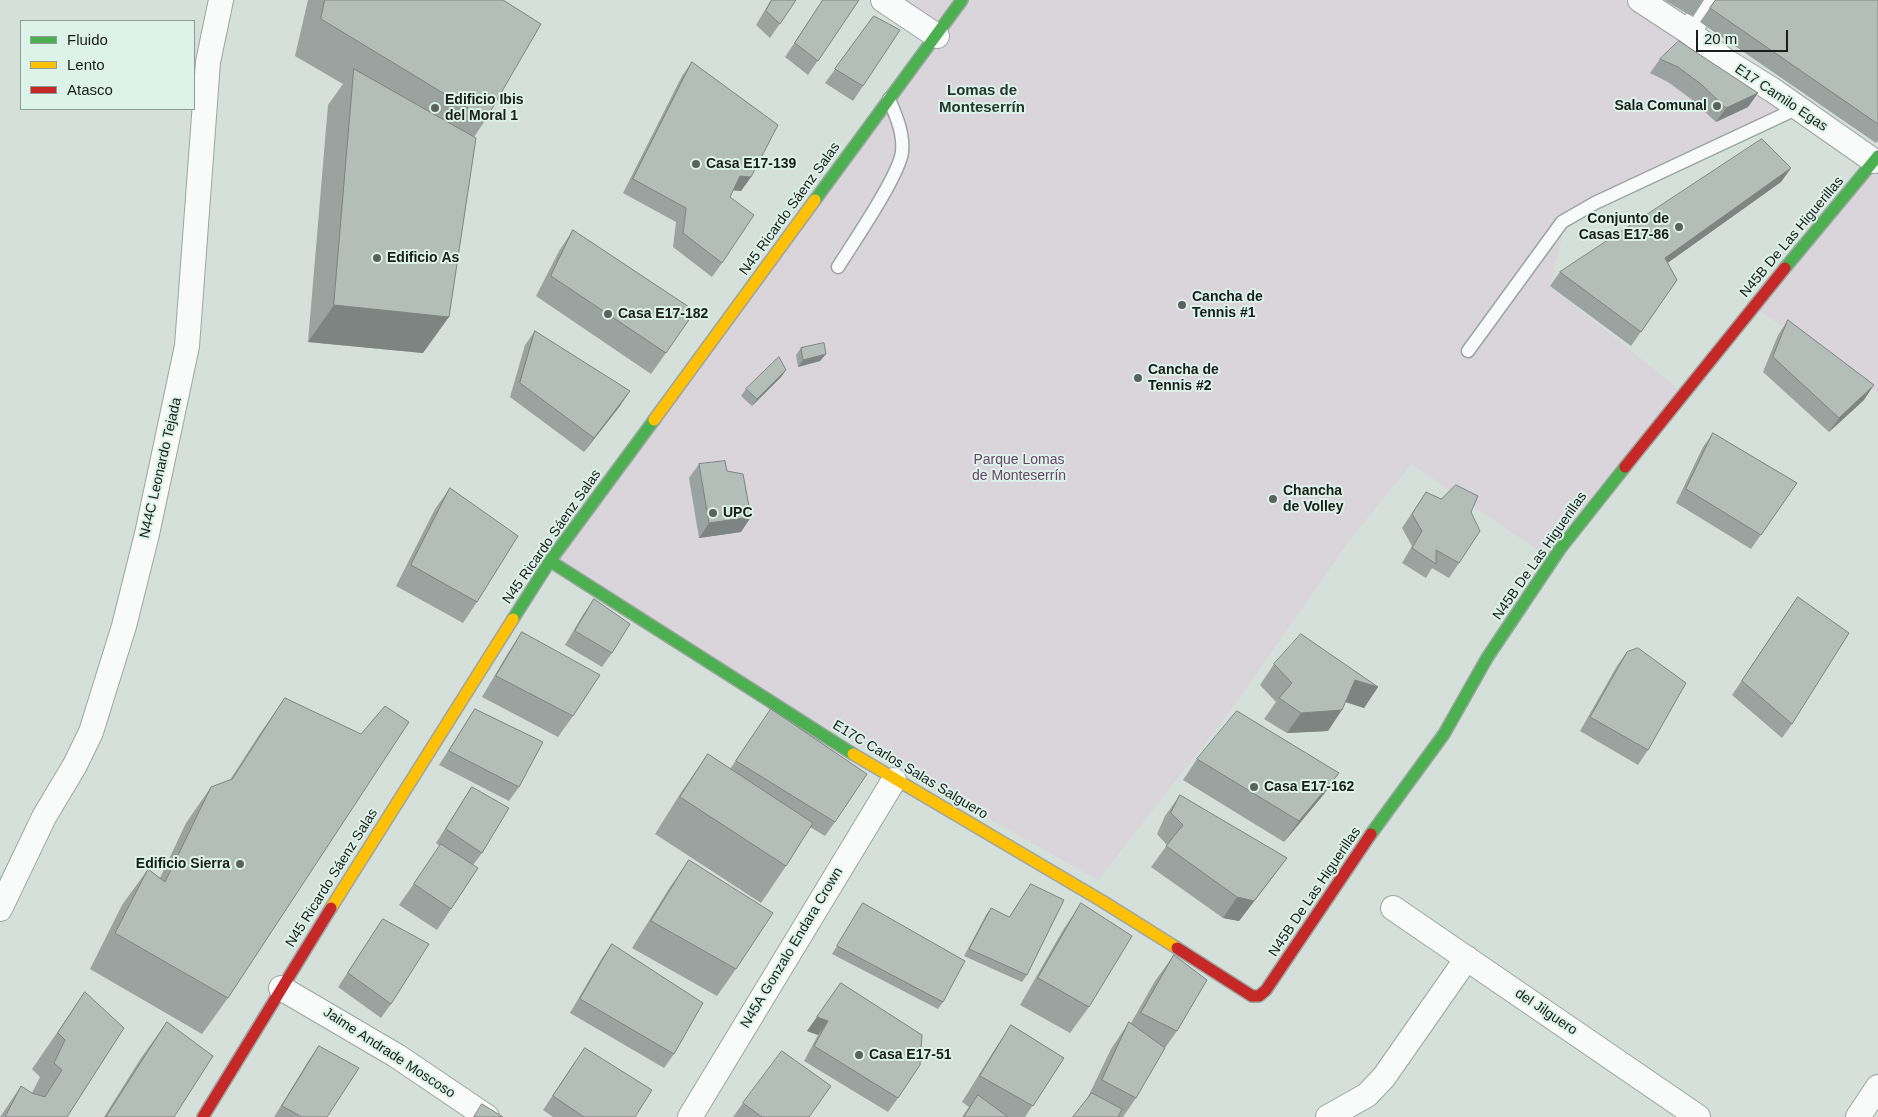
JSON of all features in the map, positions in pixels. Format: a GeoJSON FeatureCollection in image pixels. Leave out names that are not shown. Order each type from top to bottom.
{"type":"FeatureCollection","features":[{"type":"Feature","properties":{"kind":"street","name":"N44C Leonardo Tejada"},"geometry":{"type":"LineString","coordinates":[[0,908],[44,817],[75,765],[91,732],[124,626],[147,534],[187,346],[208,62],[221,0]]}},
{"type":"Feature","properties":{"kind":"street"},"geometry":{"type":"LineString","coordinates":[[883,0],[937,36]]}},
{"type":"Feature","properties":{"kind":"street","name":"N45 Ricardo Sáenz Salas"},"geometry":{"type":"LineString","coordinates":[[203,1117],[281,988],[550,561],[962,0]]}},
{"type":"Feature","properties":{"kind":"street","name":"E17 Camilo Egas"},"geometry":{"type":"LineString","coordinates":[[1640,0],[1689,32],[1726,61],[1876,158]]}},
{"type":"Feature","properties":{"kind":"street"},"geometry":{"type":"LineString","coordinates":[[1689,32],[1709,0]]}},
{"type":"Feature","properties":{"kind":"street","name":"N45B De Las Higuerillas"},"geometry":{"type":"LineString","coordinates":[[1259,996],[1266,990],[1387,811],[1444,734],[1488,658],[1560,549],[1753,306],[1876,158]]}},
{"type":"Feature","properties":{"kind":"street","name":"E17C Carlos Salas Salguero"},"geometry":{"type":"LineString","coordinates":[[550,561],[894,780],[1102,901],[1252,996],[1259,996]]}},
{"type":"Feature","properties":{"kind":"street","name":"N45A Gonzalo Endara Crown"},"geometry":{"type":"LineString","coordinates":[[690,1117],[894,780]]}},
{"type":"Feature","properties":{"kind":"street","name":"del Jilguero"},"geometry":{"type":"LineString","coordinates":[[1393,908],[1698,1117]]}},
{"type":"Feature","properties":{"kind":"street"},"geometry":{"type":"LineString","coordinates":[[1328,1117],[1367,1095],[1384,1076],[1467,958]]}},
{"type":"Feature","properties":{"kind":"street","name":"Jaime Andrade Moscoso"},"geometry":{"type":"LineString","coordinates":[[281,988],[397,1056],[487,1117]]}},
{"type":"Feature","properties":{"kind":"street"},"geometry":{"type":"LineString","coordinates":[[1858,1117],[1878,1087]]}},
{"type":"Feature","properties":{"kind":"lane"},"geometry":{"type":"LineString","coordinates":[[838,267],[895,172],[902,152],[902,131],[889,99]]}},
{"type":"Feature","properties":{"kind":"lane"},"geometry":{"type":"LineString","coordinates":[[1468,351],[1562,222],[1595,203],[1798,108]]}},
{"type":"Feature","properties":{"kind":"green space","name":"Parque Lomas de Monteserrín"},"geometry":{"type":"Polygon","coordinates":[[[886,0],[1623,0],[1791,108],[1565,224],[1550,286],[1680,390],[1553,560],[1411,464],[1349,541],[1231,710],[1098,880],[726,671],[550,561],[937,36],[886,0]]]}},
{"type":"Feature","properties":{"kind":"green space"},"geometry":{"type":"Polygon","coordinates":[[[1878,152],[1878,393],[1753,306],[1878,152]]]}},
{"type":"Feature","properties":{"kind":"building"},"geometry":{"type":"Polygon","coordinates":[[[325,0],[503,0],[541,24],[486,119],[321,19],[325,0]]]}},
{"type":"Feature","properties":{"kind":"building"},"geometry":{"type":"Polygon","coordinates":[[[772,0],[796,0],[780,24],[766,11],[772,0]]]}},
{"type":"Feature","properties":{"kind":"building"},"geometry":{"type":"Polygon","coordinates":[[[823,0],[859,0],[818,61],[795,43],[823,0]]]}},
{"type":"Feature","properties":{"kind":"building"},"geometry":{"type":"Polygon","coordinates":[[[1716,0],[1878,0],[1878,124],[1710,8],[1716,0]]]}},
{"type":"Feature","properties":{"kind":"building"},"geometry":{"type":"Polygon","coordinates":[[[874,16],[900,30],[863,86],[835,69],[874,16]]]}},
{"type":"Feature","properties":{"kind":"building"},"geometry":{"type":"Polygon","coordinates":[[[1679,41],[1758,93],[1726,108],[1701,84],[1678,67],[1660,59],[1679,41]]]}},
{"type":"Feature","properties":{"kind":"building","name":"Casa E17-139"},"geometry":{"type":"Polygon","coordinates":[[[692,62],[778,125],[751,177],[740,176],[730,197],[754,215],[722,263],[683,233],[686,208],[633,179],[692,62]]]}},
{"type":"Feature","properties":{"kind":"building","name":"Edificio As"},"geometry":{"type":"Polygon","coordinates":[[[354,69],[476,138],[449,317],[334,305],[354,69]]]}},
{"type":"Feature","properties":{"kind":"building","name":"Conjunto de Casas E17-86"},"geometry":{"type":"Polygon","coordinates":[[[1762,139],[1791,168],[1665,258],[1677,280],[1641,332],[1560,272],[1762,139]]]}},
{"type":"Feature","properties":{"kind":"building"},"geometry":{"type":"Polygon","coordinates":[[[573,230],[695,311],[666,353],[551,276],[573,230]]]}},
{"type":"Feature","properties":{"kind":"building"},"geometry":{"type":"Polygon","coordinates":[[[1788,320],[1874,385],[1839,418],[1773,357],[1788,320]]]}},
{"type":"Feature","properties":{"kind":"building"},"geometry":{"type":"Polygon","coordinates":[[[535,331],[630,391],[594,438],[520,383],[535,331]]]}},
{"type":"Feature","properties":{"kind":"building"},"geometry":{"type":"Polygon","coordinates":[[[824,343],[826,354],[803,360],[801,348],[824,343]]]}},
{"type":"Feature","properties":{"kind":"building"},"geometry":{"type":"Polygon","coordinates":[[[779,357],[786,370],[757,399],[746,389],[779,357]]]}},
{"type":"Feature","properties":{"kind":"building"},"geometry":{"type":"Polygon","coordinates":[[[1713,433],[1797,483],[1761,535],[1686,489],[1713,433]]]}},
{"type":"Feature","properties":{"kind":"building"},"geometry":{"type":"Polygon","coordinates":[[[725,461],[727,471],[743,474],[751,517],[709,523],[699,464],[725,461]]]}},
{"type":"Feature","properties":{"kind":"building"},"geometry":{"type":"Polygon","coordinates":[[[1456,485],[1478,496],[1471,512],[1480,531],[1459,563],[1436,550],[1436,564],[1412,548],[1422,531],[1412,514],[1426,492],[1441,499],[1456,485]]]}},
{"type":"Feature","properties":{"kind":"building"},"geometry":{"type":"Polygon","coordinates":[[[450,488],[518,536],[477,602],[411,565],[450,488]]]}},
{"type":"Feature","properties":{"kind":"building"},"geometry":{"type":"Polygon","coordinates":[[[1798,597],[1849,633],[1792,724],[1742,681],[1798,597]]]}},
{"type":"Feature","properties":{"kind":"building"},"geometry":{"type":"Polygon","coordinates":[[[594,599],[630,624],[612,653],[575,631],[594,599]]]}},
{"type":"Feature","properties":{"kind":"building"},"geometry":{"type":"Polygon","coordinates":[[[522,632],[600,675],[573,716],[496,676],[522,632]]]}},
{"type":"Feature","properties":{"kind":"building"},"geometry":{"type":"Polygon","coordinates":[[[1301,634],[1378,687],[1355,680],[1342,710],[1301,713],[1279,698],[1292,683],[1274,664],[1301,634]]]}},
{"type":"Feature","properties":{"kind":"building"},"geometry":{"type":"Polygon","coordinates":[[[1638,648],[1686,683],[1648,750],[1590,717],[1627,652],[1638,648]]]}},
{"type":"Feature","properties":{"kind":"building","name":"Edificio Sierra"},"geometry":{"type":"Polygon","coordinates":[[[285,698],[361,734],[385,706],[409,722],[228,998],[115,933],[148,869],[165,882],[211,787],[232,779],[285,698]]]}},
{"type":"Feature","properties":{"kind":"building"},"geometry":{"type":"Polygon","coordinates":[[[475,709],[543,742],[519,787],[449,751],[475,709]]]}},
{"type":"Feature","properties":{"kind":"building"},"geometry":{"type":"Polygon","coordinates":[[[771,709],[867,774],[835,822],[736,761],[771,709]]]}},
{"type":"Feature","properties":{"kind":"building"},"geometry":{"type":"Polygon","coordinates":[[[1237,711],[1339,773],[1299,821],[1197,759],[1237,711]]]}},
{"type":"Feature","properties":{"kind":"building"},"geometry":{"type":"Polygon","coordinates":[[[708,754],[813,823],[786,866],[680,797],[708,754]]]}},
{"type":"Feature","properties":{"kind":"building"},"geometry":{"type":"Polygon","coordinates":[[[472,787],[509,808],[482,853],[446,829],[472,787]]]}},
{"type":"Feature","properties":{"kind":"building"},"geometry":{"type":"Polygon","coordinates":[[[1180,795],[1287,858],[1254,901],[1237,897],[1166,846],[1183,825],[1171,813],[1180,795]]]}},
{"type":"Feature","properties":{"kind":"building"},"geometry":{"type":"Polygon","coordinates":[[[441,844],[478,868],[451,909],[414,884],[441,844]]]}},
{"type":"Feature","properties":{"kind":"building"},"geometry":{"type":"Polygon","coordinates":[[[689,860],[773,913],[736,969],[651,921],[689,860]]]}},
{"type":"Feature","properties":{"kind":"building"},"geometry":{"type":"Polygon","coordinates":[[[1031,884],[1064,900],[1027,975],[969,949],[991,908],[1009,917],[1031,884]]]}},
{"type":"Feature","properties":{"kind":"building"},"geometry":{"type":"Polygon","coordinates":[[[863,903],[965,961],[943,1002],[837,946],[863,903]]]}},
{"type":"Feature","properties":{"kind":"building"},"geometry":{"type":"Polygon","coordinates":[[[1081,903],[1132,936],[1089,1007],[1038,978],[1081,903]]]}},
{"type":"Feature","properties":{"kind":"building"},"geometry":{"type":"Polygon","coordinates":[[[383,919],[429,944],[391,1004],[348,973],[383,919]]]}},
{"type":"Feature","properties":{"kind":"building"},"geometry":{"type":"Polygon","coordinates":[[[612,944],[703,1003],[674,1054],[580,999],[612,944]]]}},
{"type":"Feature","properties":{"kind":"building"},"geometry":{"type":"Polygon","coordinates":[[[1174,955],[1207,980],[1177,1031],[1141,1013],[1174,955]]]}},
{"type":"Feature","properties":{"kind":"building","name":"Casa E17-51"},"geometry":{"type":"Polygon","coordinates":[[[841,983],[922,1035],[920,1065],[898,1098],[814,1046],[828,1021],[817,1017],[841,983]]]}},
{"type":"Feature","properties":{"kind":"building"},"geometry":{"type":"Polygon","coordinates":[[[85,992],[124,1028],[67,1117],[5,1117],[21,1086],[32,1093],[45,1097],[62,1070],[54,1063],[65,1040],[58,1033],[85,992]]]}},
{"type":"Feature","properties":{"kind":"building"},"geometry":{"type":"Polygon","coordinates":[[[167,1022],[213,1056],[174,1117],[106,1117],[167,1022]]]}},
{"type":"Feature","properties":{"kind":"building"},"geometry":{"type":"Polygon","coordinates":[[[1129,1022],[1165,1048],[1136,1098],[1102,1080],[1129,1022]]]}},
{"type":"Feature","properties":{"kind":"building"},"geometry":{"type":"Polygon","coordinates":[[[1011,1025],[1064,1058],[1033,1106],[980,1076],[1011,1025]]]}},
{"type":"Feature","properties":{"kind":"building"},"geometry":{"type":"Polygon","coordinates":[[[319,1046],[359,1068],[327,1117],[302,1117],[282,1106],[319,1046]]]}},
{"type":"Feature","properties":{"kind":"building"},"geometry":{"type":"Polygon","coordinates":[[[585,1048],[652,1090],[635,1117],[584,1117],[553,1096],[585,1048]]]}},
{"type":"Feature","properties":{"kind":"building"},"geometry":{"type":"Polygon","coordinates":[[[782,1051],[831,1086],[809,1117],[762,1117],[743,1103],[782,1051]]]}},
{"type":"Feature","properties":{"kind":"building"},"geometry":{"type":"Polygon","coordinates":[[[1092,1093],[1122,1109],[1118,1117],[1073,1117],[1092,1093]]]}},
{"type":"Feature","properties":{"kind":"building"},"geometry":{"type":"Polygon","coordinates":[[[978,1095],[1008,1117],[964,1117],[978,1095]]]}},
{"type":"Feature","properties":{"kind":"building"},"geometry":{"type":"Polygon","coordinates":[[[482,1104],[503,1117],[474,1117],[482,1104]]]}},
{"type":"Feature","properties":{"kind":"traffic: fast"},"geometry":{"type":"LineString","coordinates":[[815,200],[962,0]]}},
{"type":"Feature","properties":{"kind":"traffic: fast"},"geometry":{"type":"LineString","coordinates":[[1785,268],[1878,156]]}},
{"type":"Feature","properties":{"kind":"traffic: fast"},"geometry":{"type":"LineString","coordinates":[[513,619],[550,561],[654,420]]}},
{"type":"Feature","properties":{"kind":"traffic: fast"},"geometry":{"type":"LineString","coordinates":[[1371,834],[1444,734],[1487,658],[1560,549],[1625,467]]}},
{"type":"Feature","properties":{"kind":"traffic: fast"},"geometry":{"type":"LineString","coordinates":[[550,561],[853,754]]}},
{"type":"Feature","properties":{"kind":"traffic: slow"},"geometry":{"type":"LineString","coordinates":[[654,420],[815,200]]}},
{"type":"Feature","properties":{"kind":"traffic: slow"},"geometry":{"type":"LineString","coordinates":[[331,908],[513,619]]}},
{"type":"Feature","properties":{"kind":"traffic: slow"},"geometry":{"type":"LineString","coordinates":[[853,754],[1102,901],[1177,948]]}},
{"type":"Feature","properties":{"kind":"traffic: jam"},"geometry":{"type":"LineString","coordinates":[[1625,467],[1785,268]]}},
{"type":"Feature","properties":{"kind":"traffic: jam"},"geometry":{"type":"LineString","coordinates":[[1177,948],[1252,996],[1259,996],[1266,990],[1371,834]]}},
{"type":"Feature","properties":{"kind":"traffic: jam"},"geometry":{"type":"LineString","coordinates":[[203,1117],[331,908]]}},
{"type":"Feature","properties":{"kind":"place","name":"Sala Comunal"},"geometry":{"type":"Point","coordinates":[1717,106]}},
{"type":"Feature","properties":{"kind":"place","name":"Edificio Ibis del Moral 1"},"geometry":{"type":"Point","coordinates":[435,108]}},
{"type":"Feature","properties":{"kind":"place","name":"Casa E17-139"},"geometry":{"type":"Point","coordinates":[696,164]}},
{"type":"Feature","properties":{"kind":"place","name":"Conjunto de Casas E17-86"},"geometry":{"type":"Point","coordinates":[1679,227]}},
{"type":"Feature","properties":{"kind":"place","name":"Edificio As"},"geometry":{"type":"Point","coordinates":[377,258]}},
{"type":"Feature","properties":{"kind":"place","name":"Cancha de Tennis #1"},"geometry":{"type":"Point","coordinates":[1182,305]}},
{"type":"Feature","properties":{"kind":"place","name":"Casa E17-182"},"geometry":{"type":"Point","coordinates":[608,314]}},
{"type":"Feature","properties":{"kind":"place","name":"Cancha de Tennis #2"},"geometry":{"type":"Point","coordinates":[1138,378]}},
{"type":"Feature","properties":{"kind":"place","name":"Chancha de Volley"},"geometry":{"type":"Point","coordinates":[1273,499]}},
{"type":"Feature","properties":{"kind":"place","name":"UPC"},"geometry":{"type":"Point","coordinates":[713,513]}},
{"type":"Feature","properties":{"kind":"place","name":"Casa E17-162"},"geometry":{"type":"Point","coordinates":[1254,787]}},
{"type":"Feature","properties":{"kind":"place","name":"Edificio Sierra"},"geometry":{"type":"Point","coordinates":[240,864]}},
{"type":"Feature","properties":{"kind":"place","name":"Casa E17-51"},"geometry":{"type":"Point","coordinates":[859,1055]}},
{"type":"Feature","properties":{"kind":"district","name":"Lomas de Monteserrín"},"geometry":{"type":"Point","coordinates":[982,100]}}]}
